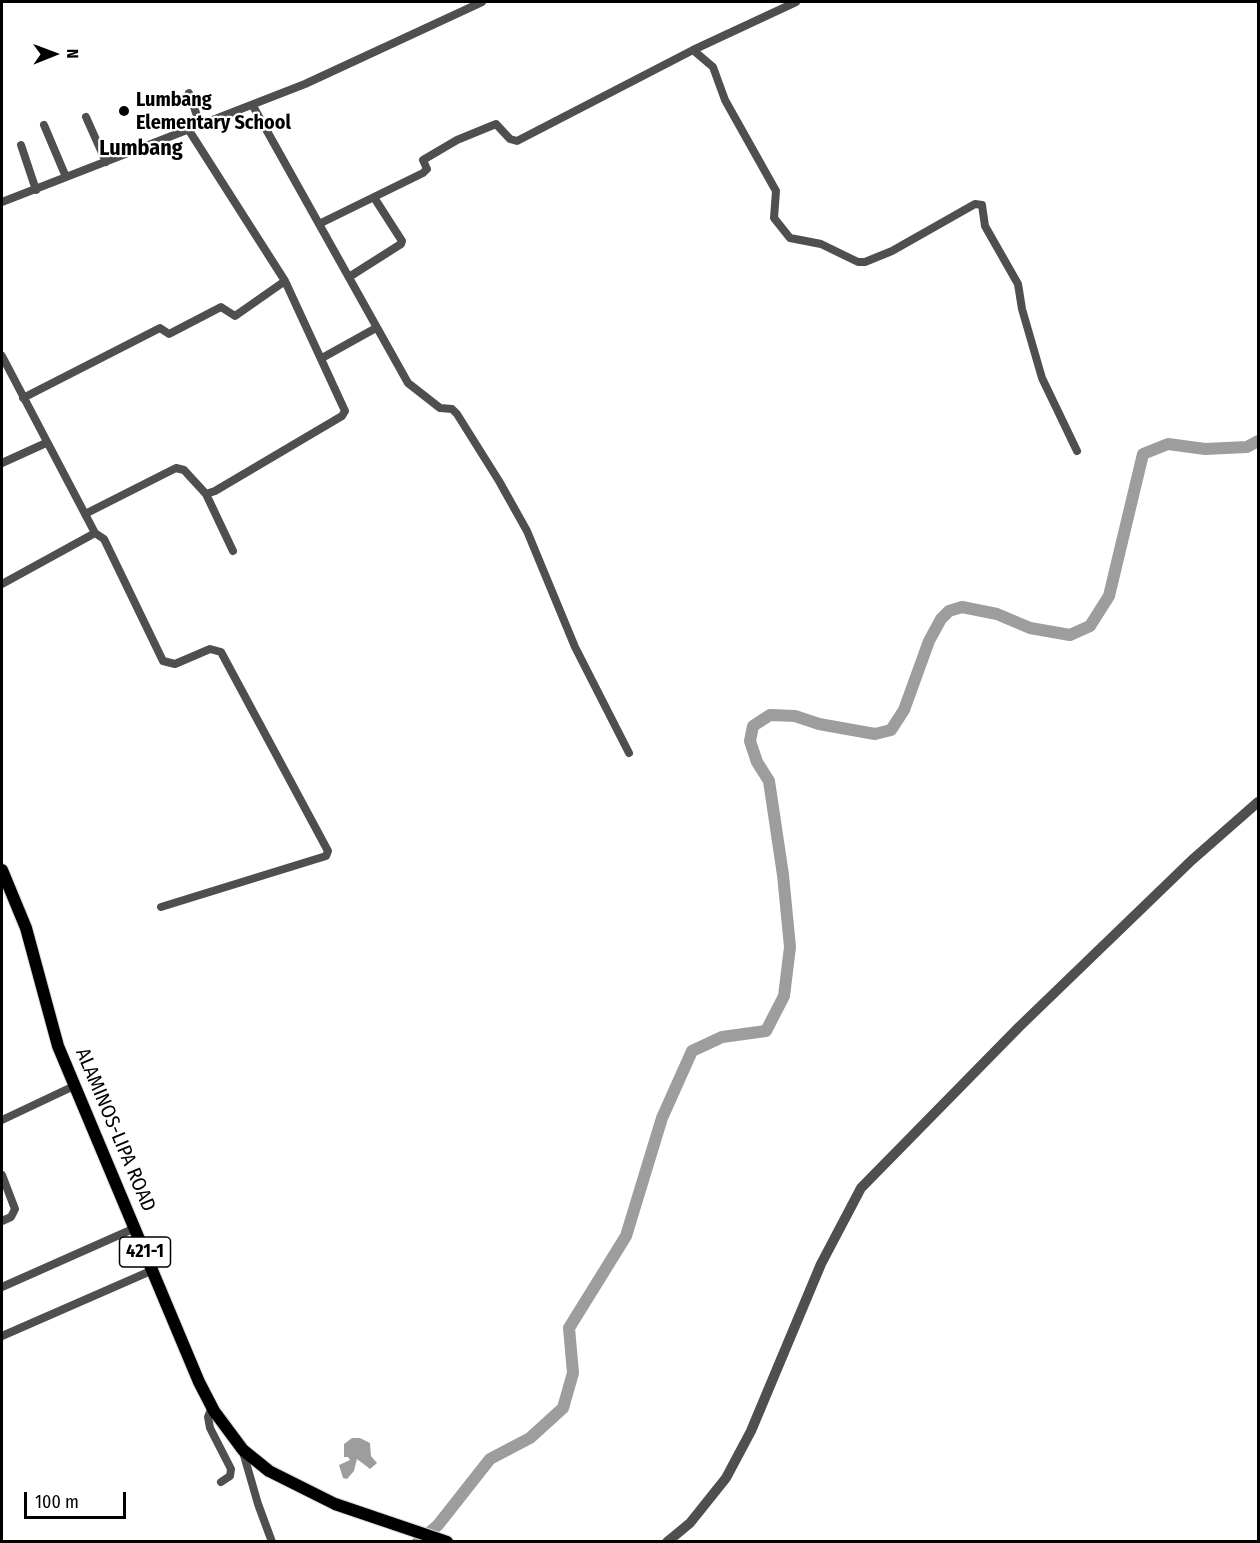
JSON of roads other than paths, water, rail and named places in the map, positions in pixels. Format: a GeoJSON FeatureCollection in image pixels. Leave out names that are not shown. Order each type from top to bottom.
{"type":"FeatureCollection","features":[{"type":"Feature","properties":{"kind":"main road","name":"ALAMINOS-LIPA ROAD"},"geometry":{"type":"LineString","coordinates":[[2,870],[26,928],[58,1046],[212,1407],[243,1450],[269,1471],[335,1504],[447,1542]]}},
{"type":"Feature","properties":{"kind":"street"},"geometry":{"type":"LineString","coordinates":[[2,202],[253,106],[358,61],[482,2]]}},
{"type":"Feature","properties":{"kind":"street"},"geometry":{"type":"LineString","coordinates":[[321,223],[375,199],[423,173],[427,169],[423,160],[457,140],[492,124],[498,126],[510,139],[517,141],[693,50],[796,2]]}},
{"type":"Feature","properties":{"kind":"street"},"geometry":{"type":"LineString","coordinates":[[693,50],[713,67],[725,100],[776,191],[774,218],[790,238],[821,244],[858,262],[865,262],[891,251],[975,204],[982,205],[985,226],[1018,284],[1022,309],[1042,378],[1077,451]]}},
{"type":"Feature","properties":{"kind":"street"},"geometry":{"type":"LineString","coordinates":[[189,93],[201,127]]}},
{"type":"Feature","properties":{"kind":"street"},"geometry":{"type":"LineString","coordinates":[[253,106],[321,223],[376,328],[408,383],[440,408],[452,409],[457,414],[499,481],[527,531],[574,647],[629,753]]}},
{"type":"Feature","properties":{"kind":"street"},"geometry":{"type":"LineString","coordinates":[[86,117],[106,162]]}},
{"type":"Feature","properties":{"kind":"street"},"geometry":{"type":"LineString","coordinates":[[44,125],[66,177]]}},
{"type":"Feature","properties":{"kind":"street"},"geometry":{"type":"LineString","coordinates":[[190,132],[285,281],[343,404],[342,416],[206,494]]}},
{"type":"Feature","properties":{"kind":"street"},"geometry":{"type":"LineString","coordinates":[[21,145],[36,190]]}},
{"type":"Feature","properties":{"kind":"street"},"geometry":{"type":"LineString","coordinates":[[349,277],[401,244],[402,241],[375,199]]}},
{"type":"Feature","properties":{"kind":"street"},"geometry":{"type":"LineString","coordinates":[[23,398],[160,328],[169,334],[221,307],[235,316],[285,281]]}},
{"type":"Feature","properties":{"kind":"street"},"geometry":{"type":"LineString","coordinates":[[322,358],[376,328]]}},
{"type":"Feature","properties":{"kind":"street"},"geometry":{"type":"LineString","coordinates":[[2,356],[95,533],[104,539],[163,661],[175,664],[210,649],[221,652],[328,851],[326,856],[161,907]]}},
{"type":"Feature","properties":{"kind":"street"},"geometry":{"type":"LineString","coordinates":[[2,463],[46,443]]}},
{"type":"Feature","properties":{"kind":"street"},"geometry":{"type":"LineString","coordinates":[[85,514],[176,468],[183,470],[206,494],[233,551]]}},
{"type":"Feature","properties":{"kind":"street"},"geometry":{"type":"LineString","coordinates":[[2,584],[95,533]]}},
{"type":"Feature","properties":{"kind":"street"},"geometry":{"type":"LineString","coordinates":[[667,1542],[690,1523],[726,1478],[751,1431],[821,1264],[861,1188],[1019,1027],[1192,860],[1258,802]]}},
{"type":"Feature","properties":{"kind":"street"},"geometry":{"type":"LineString","coordinates":[[2,1120],[74,1086]]}},
{"type":"Feature","properties":{"kind":"street"},"geometry":{"type":"LineString","coordinates":[[2,1175],[15,1209],[10,1217],[2,1221]]}},
{"type":"Feature","properties":{"kind":"street"},"geometry":{"type":"LineString","coordinates":[[2,1287],[135,1228]]}},
{"type":"Feature","properties":{"kind":"street"},"geometry":{"type":"LineString","coordinates":[[2,1336],[153,1270]]}},
{"type":"Feature","properties":{"kind":"street"},"geometry":{"type":"LineString","coordinates":[[212,1407],[208,1416],[210,1428],[231,1469],[230,1476],[221,1482]]}},
{"type":"Feature","properties":{"kind":"street"},"geometry":{"type":"LineString","coordinates":[[243,1450],[258,1504],[272,1542]]}},
{"type":"Feature","properties":{"kind":"waterway"},"geometry":{"type":"LineString","coordinates":[[418,1542],[438,1525],[490,1459],[530,1438],[563,1408],[573,1373],[569,1328],[626,1236],[662,1118],[692,1051],[722,1037],[766,1031],[784,996],[790,947],[783,875],[769,781],[757,762],[750,741],[753,726],[770,715],[795,716],[819,724],[875,734],[891,730],[904,710],[929,641],[941,619],[949,611],[962,607],[997,614],[1030,628],[1070,635],[1090,626],[1109,596],[1143,454],[1168,444],[1205,449],[1247,447],[1258,441]]}},
{"type":"Feature","properties":{"kind":"place","name":"Lumbang Elementary School"},"geometry":{"type":"Point","coordinates":[124,111]}},
{"type":"Feature","properties":{"kind":"district","name":"Lumbang"},"geometry":{"type":"Point","coordinates":[141,149]}}]}
